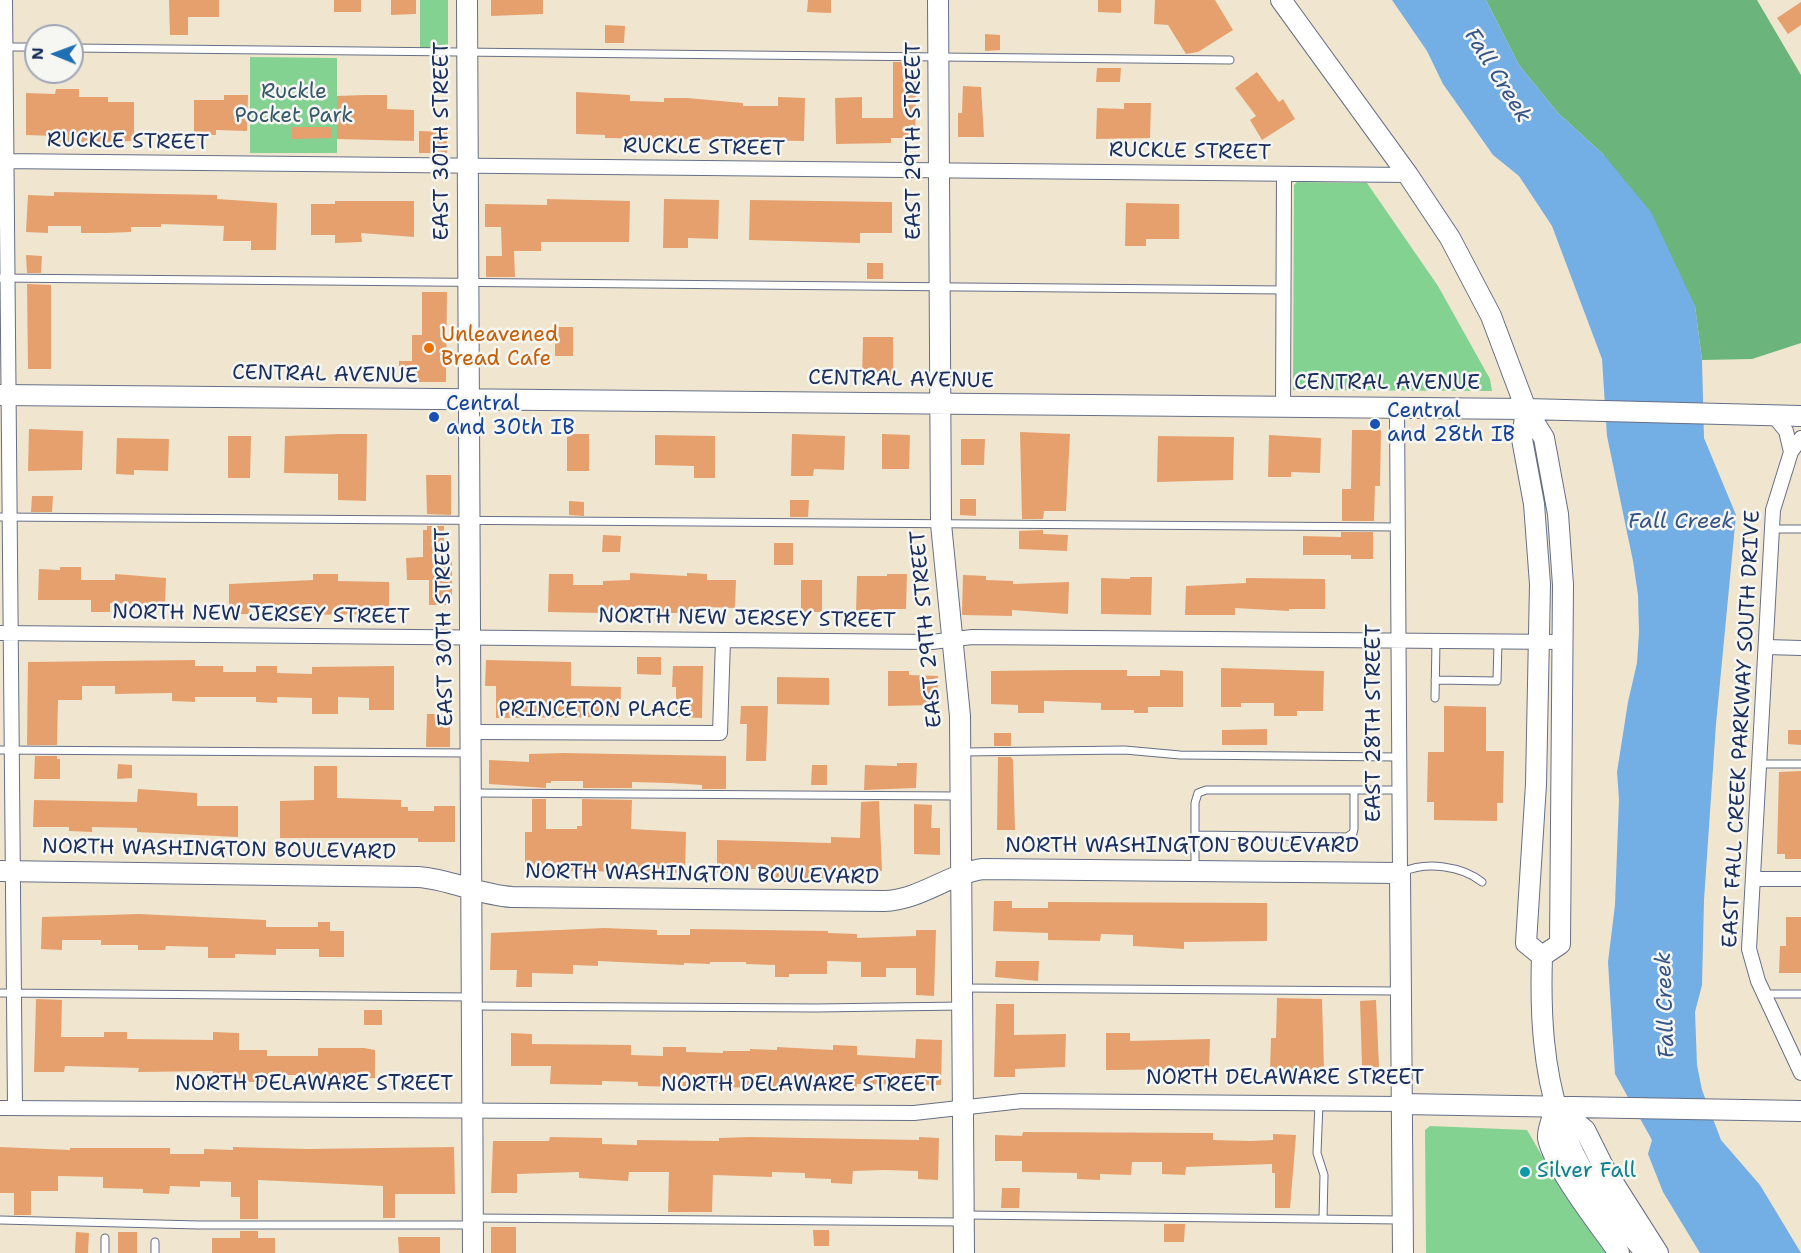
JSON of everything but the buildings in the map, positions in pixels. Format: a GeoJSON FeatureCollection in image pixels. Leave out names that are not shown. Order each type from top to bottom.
{"type":"FeatureCollection","features":[{"type":"Feature","properties":{"kind":"main road","name":"EAST 30TH STREET"},"geometry":{"type":"LineString","coordinates":[[467,0],[467,400],[473,890],[473,1253]]}},
{"type":"Feature","properties":{"kind":"main road","name":"EAST 29TH STREET"},"geometry":{"type":"LineString","coordinates":[[939,0],[941,524],[960,752],[964,1253]]}},
{"type":"Feature","properties":{"kind":"main road"},"geometry":{"type":"LineString","coordinates":[[1281,0],[1408,175],[1474,279],[1505,349],[1526,409],[1544,438],[1558,514],[1564,642],[1560,944],[1542,957]]}},
{"type":"Feature","properties":{"kind":"main road","name":"CENTRAL AVENUE"},"geometry":{"type":"LineString","coordinates":[[3,395],[1526,409],[1801,416]]}},
{"type":"Feature","properties":{"kind":"main road"},"geometry":{"type":"LineString","coordinates":[[1526,409],[1522,440],[1537,528],[1539,642],[1536,784],[1526,943],[1542,957],[1541,1032],[1547,1072],[1569,1144],[1591,1184],[1615,1219],[1647,1253]]}},
{"type":"Feature","properties":{"kind":"main road","name":"NORTH WASHINGTON BOULEVARD"},"geometry":{"type":"LineString","coordinates":[[6,871],[418,877],[441,880],[473,890],[512,897],[889,901],[912,896],[962,874],[983,869],[1400,873]]}},
{"type":"Feature","properties":{"kind":"main road","name":"EAST 28TH STREET"},"geometry":{"type":"LineString","coordinates":[[1400,873],[1403,1253]]}},
{"type":"Feature","properties":{"kind":"main road","name":"NORTH DELAWARE STREET"},"geometry":{"type":"LineString","coordinates":[[1402,1104],[1801,1111]]}},
{"type":"Feature","properties":{"kind":"main road"},"geometry":{"type":"LineString","coordinates":[[1556,1106],[1548,1137],[1583,1203],[1619,1253]]}},
{"type":"Feature","properties":{"kind":"main road"},"geometry":{"type":"LineString","coordinates":[[1556,1106],[1585,1130],[1604,1168],[1658,1253]]}},
{"type":"Feature","properties":{"kind":"main road","name":"NORTH DELAWARE STREET"},"geometry":{"type":"LineString","coordinates":[[1774,1111],[1801,1125]]}},
{"type":"Feature","properties":{"kind":"street"},"geometry":{"type":"LineString","coordinates":[[5,0],[2,47],[7,993],[15,1108]]}},
{"type":"Feature","properties":{"kind":"street","name":"RUCKLE STREET"},"geometry":{"type":"LineString","coordinates":[[3,162],[1408,175]]}},
{"type":"Feature","properties":{"kind":"street"},"geometry":{"type":"LineString","coordinates":[[1283,407],[1284,174]]}},
{"type":"Feature","properties":{"kind":"street","name":"EAST 28TH STREET"},"geometry":{"type":"LineString","coordinates":[[1397,408],[1400,873]]}},
{"type":"Feature","properties":{"kind":"street"},"geometry":{"type":"LineString","coordinates":[[1766,414],[1786,431],[1791,452]]}},
{"type":"Feature","properties":{"kind":"street","name":"EAST FALL CREEK PARKWAY SOUTH DRIVE"},"geometry":{"type":"LineString","coordinates":[[1801,438],[1791,452],[1774,501],[1749,949],[1754,969],[1801,1073]]}},
{"type":"Feature","properties":{"kind":"street","name":"NORTH NEW JERSEY STREET"},"geometry":{"type":"LineString","coordinates":[[5,633],[932,642],[972,637],[1564,642]]}},
{"type":"Feature","properties":{"kind":"street","name":"PRINCETON PLACE"},"geometry":{"type":"LineString","coordinates":[[470,732],[720,733],[723,640]]}},
{"type":"Feature","properties":{"kind":"street"},"geometry":{"type":"LineString","coordinates":[[1766,647],[1801,648]]}},
{"type":"Feature","properties":{"kind":"street"},"geometry":{"type":"LineString","coordinates":[[1753,879],[1801,879]]}},
{"type":"Feature","properties":{"kind":"street","name":"NORTH DELAWARE STREET"},"geometry":{"type":"LineString","coordinates":[[0,1108],[914,1113],[1022,1101],[1402,1104]]}},
{"type":"Feature","properties":{"kind":"lane"},"geometry":{"type":"LineString","coordinates":[[2,47],[24,47]]}},
{"type":"Feature","properties":{"kind":"lane"},"geometry":{"type":"LineString","coordinates":[[84,48],[1230,60]]}},
{"type":"Feature","properties":{"kind":"lane"},"geometry":{"type":"LineString","coordinates":[[3,278],[1284,290]]}},
{"type":"Feature","properties":{"kind":"lane"},"geometry":{"type":"LineString","coordinates":[[4,518],[1398,527]]}},
{"type":"Feature","properties":{"kind":"lane"},"geometry":{"type":"LineString","coordinates":[[1772,529],[1801,530]]}},
{"type":"Feature","properties":{"kind":"lane"},"geometry":{"type":"LineString","coordinates":[[1435,698],[1436,641]]}},
{"type":"Feature","properties":{"kind":"lane"},"geometry":{"type":"LineString","coordinates":[[1435,680],[1497,681],[1498,641]]}},
{"type":"Feature","properties":{"kind":"lane"},"geometry":{"type":"LineString","coordinates":[[6,750],[470,753]]}},
{"type":"Feature","properties":{"kind":"lane"},"geometry":{"type":"LineString","coordinates":[[960,752],[1125,750],[1180,755],[1399,757]]}},
{"type":"Feature","properties":{"kind":"lane"},"geometry":{"type":"LineString","coordinates":[[1760,764],[1801,764]]}},
{"type":"Feature","properties":{"kind":"lane"},"geometry":{"type":"LineString","coordinates":[[1195,871],[1196,798],[1198,793],[1206,790],[1400,790]]}},
{"type":"Feature","properties":{"kind":"lane"},"geometry":{"type":"LineString","coordinates":[[1195,835],[1347,837],[1353,833],[1354,829],[1354,790]]}},
{"type":"Feature","properties":{"kind":"lane"},"geometry":{"type":"LineString","coordinates":[[471,793],[807,793],[960,796]]}},
{"type":"Feature","properties":{"kind":"lane"},"geometry":{"type":"LineString","coordinates":[[1400,873],[1411,867],[1459,869],[1482,882]]}},
{"type":"Feature","properties":{"kind":"lane"},"geometry":{"type":"LineString","coordinates":[[7,993],[472,1002],[963,998],[1401,991]]}},
{"type":"Feature","properties":{"kind":"lane"},"geometry":{"type":"LineString","coordinates":[[1765,994],[1801,994]]}},
{"type":"Feature","properties":{"kind":"lane"},"geometry":{"type":"LineString","coordinates":[[1319,1103],[1317,1153],[1324,1175],[1323,1219]]}},
{"type":"Feature","properties":{"kind":"lane"},"geometry":{"type":"LineString","coordinates":[[0,1220],[199,1225],[964,1218],[1402,1220]]}},
{"type":"Feature","properties":{"kind":"lane"},"geometry":{"type":"LineString","coordinates":[[105,1238],[105,1253]]}},
{"type":"Feature","properties":{"kind":"lane"},"geometry":{"type":"LineString","coordinates":[[155,1242],[155,1253]]}},
{"type":"Feature","properties":{"kind":"green space"},"geometry":{"type":"Polygon","coordinates":[[[420,0],[448,0],[448,49],[420,49],[420,0]]]}},
{"type":"Feature","properties":{"kind":"green space"},"geometry":{"type":"Polygon","coordinates":[[[1486,0],[1757,0],[1801,75],[1801,343],[1752,359],[1702,360],[1695,306],[1603,154],[1558,113],[1519,65],[1486,0]]]}},
{"type":"Feature","properties":{"kind":"green space","name":"Ruckle Pocket Park"},"geometry":{"type":"Polygon","coordinates":[[[250,57],[337,58],[337,153],[250,153],[250,57]]]}},
{"type":"Feature","properties":{"kind":"green space"},"geometry":{"type":"Polygon","coordinates":[[[1297,182],[1367,183],[1438,286],[1490,379],[1492,391],[1293,390],[1294,185],[1297,182]]]}},
{"type":"Feature","properties":{"kind":"green space"},"geometry":{"type":"Polygon","coordinates":[[[1430,1126],[1527,1130],[1566,1197],[1606,1253],[1426,1253],[1425,1130],[1430,1126]]]}},
{"type":"Feature","properties":{"kind":"water","name":"Fall Creek"},"geometry":{"type":"Polygon","coordinates":[[[1392,0],[1486,0],[1519,65],[1558,113],[1603,154],[1651,212],[1695,306],[1702,360],[1704,438],[1736,515],[1716,724],[1704,900],[1702,985],[1695,1012],[1697,1065],[1702,1090],[1721,1140],[1760,1185],[1801,1253],[1700,1253],[1663,1192],[1648,1154],[1652,1140],[1615,1074],[1608,962],[1615,905],[1619,799],[1617,772],[1628,702],[1637,663],[1639,632],[1638,595],[1633,561],[1607,436],[1602,359],[1552,226],[1519,176],[1493,155],[1443,84],[1427,51],[1392,0]]]}},
{"type":"Feature","properties":{"kind":"place","name":"Unleavened Bread Cafe"},"geometry":{"type":"Point","coordinates":[429,348]}},
{"type":"Feature","properties":{"kind":"place","name":"Central and 30th IB"},"geometry":{"type":"Point","coordinates":[434,417]}},
{"type":"Feature","properties":{"kind":"place","name":"Central and 28th IB"},"geometry":{"type":"Point","coordinates":[1375,424]}},
{"type":"Feature","properties":{"kind":"place","name":"Silver Fall"},"geometry":{"type":"Point","coordinates":[1525,1172]}}]}
